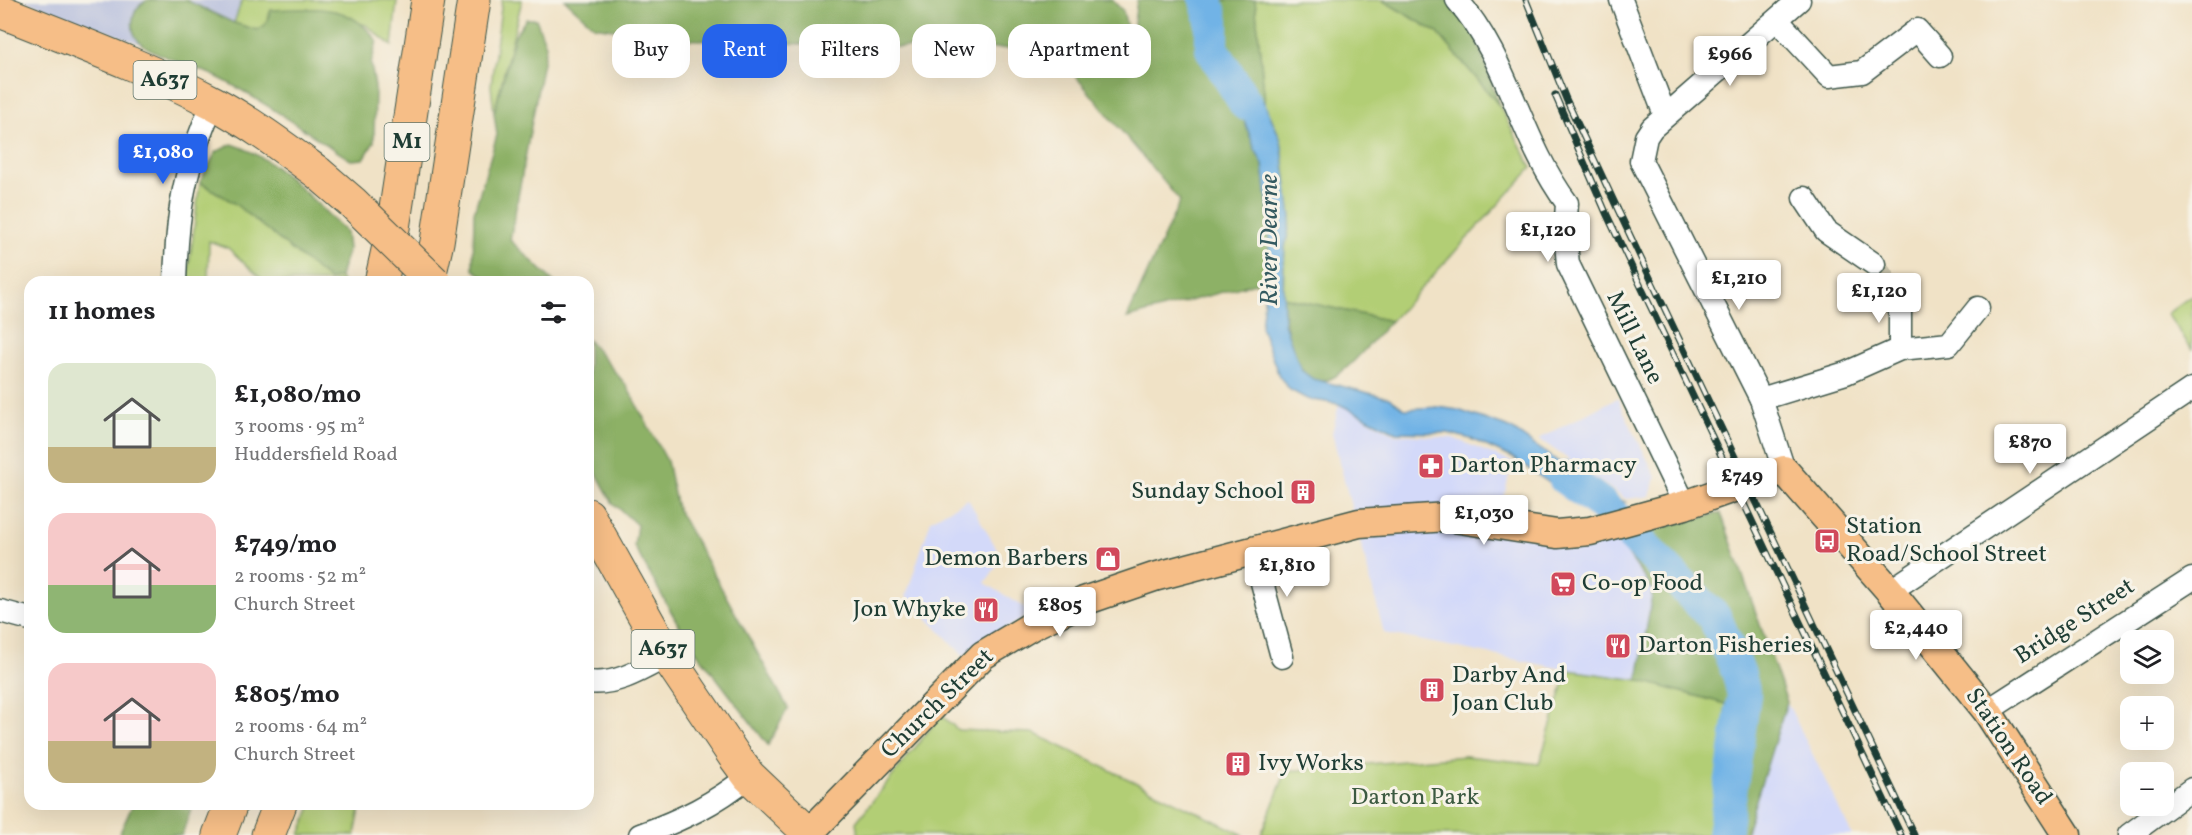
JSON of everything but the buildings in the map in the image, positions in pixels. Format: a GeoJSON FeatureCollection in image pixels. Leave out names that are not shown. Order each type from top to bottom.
{"type":"FeatureCollection","features":[{"type":"Feature","properties":{"kind":"highway","name":"M1"},"geometry":{"type":"LineString","coordinates":[[382,276],[393,228],[428,0]]}},
{"type":"Feature","properties":{"kind":"highway","name":"M1"},"geometry":{"type":"LineString","coordinates":[[429,276],[437,242],[474,0]]}},
{"type":"Feature","properties":{"kind":"highway","name":"A637"},"geometry":{"type":"LineString","coordinates":[[0,11],[123,60],[213,103],[260,130],[317,172],[353,203],[428,276]]}},
{"type":"Feature","properties":{"kind":"highway","name":"A637"},"geometry":{"type":"LineString","coordinates":[[594,525],[667,656],[749,776],[810,834]]}},
{"type":"Feature","properties":{"kind":"highway"},"geometry":{"type":"LineString","coordinates":[[219,835],[229,810]]}},
{"type":"Feature","properties":{"kind":"highway"},"geometry":{"type":"LineString","coordinates":[[268,835],[278,810]]}},
{"type":"Feature","properties":{"kind":"main road","name":"Church Street"},"geometry":{"type":"LineString","coordinates":[[810,834],[983,655],[1035,624],[1084,601],[1154,577],[1253,549],[1359,523],[1447,518],[1557,534],[1600,528],[1642,517],[1684,505],[1784,470]]}},
{"type":"Feature","properties":{"kind":"main road","name":"Station Road"},"geometry":{"type":"LineString","coordinates":[[1784,470],[1890,591],[1987,711],[2067,835]]}},
{"type":"Feature","properties":{"kind":"street","name":"Mill Lane"},"geometry":{"type":"LineString","coordinates":[[1457,0],[1468,12],[1498,61],[1528,138],[1550,180],[1567,203],[1565,233],[1568,264],[1684,505]]}},
{"type":"Feature","properties":{"kind":"street"},"geometry":{"type":"LineString","coordinates":[[1621,0],[1665,115],[1778,21],[1799,0]]}},
{"type":"Feature","properties":{"kind":"street"},"geometry":{"type":"LineString","coordinates":[[1778,21],[1828,76],[1862,72],[1917,30],[1940,56]]}},
{"type":"Feature","properties":{"kind":"street"},"geometry":{"type":"LineString","coordinates":[[176,276],[176,243],[184,179],[196,140],[213,103]]}},
{"type":"Feature","properties":{"kind":"street","name":"Station Road"},"geometry":{"type":"LineString","coordinates":[[1665,115],[1646,136],[1641,161],[1761,399],[1784,470]]}},
{"type":"Feature","properties":{"kind":"street"},"geometry":{"type":"LineString","coordinates":[[1804,198],[1826,231],[1874,264]]}},
{"type":"Feature","properties":{"kind":"street"},"geometry":{"type":"LineString","coordinates":[[1893,292],[1900,307],[1900,349]]}},
{"type":"Feature","properties":{"kind":"street"},"geometry":{"type":"LineString","coordinates":[[1761,399],[1846,373],[1900,349],[1949,344],[1978,308]]}},
{"type":"Feature","properties":{"kind":"street"},"geometry":{"type":"LineString","coordinates":[[1890,591],[2191,391]]}},
{"type":"Feature","properties":{"kind":"street"},"geometry":{"type":"LineString","coordinates":[[1253,549],[1282,657]]}},
{"type":"Feature","properties":{"kind":"street","name":"Bridge Street"},"geometry":{"type":"LineString","coordinates":[[1987,711],[2192,579]]}},
{"type":"Feature","properties":{"kind":"street"},"geometry":{"type":"LineString","coordinates":[[0,611],[24,617]]}},
{"type":"Feature","properties":{"kind":"street"},"geometry":{"type":"LineString","coordinates":[[594,683],[601,684],[633,675],[667,656]]}},
{"type":"Feature","properties":{"kind":"street"},"geometry":{"type":"LineString","coordinates":[[640,835],[687,818],[723,798],[749,776]]}},
{"type":"Feature","properties":{"kind":"street"},"geometry":{"type":"LineString","coordinates":[[2129,835],[2192,789]]}},
{"type":"Feature","properties":{"kind":"shaded area"},"geometry":{"type":"Polygon","coordinates":[[[23,0],[148,0],[142,3],[134,32],[143,45],[23,0]]]}},
{"type":"Feature","properties":{"kind":"shaded area"},"geometry":{"type":"Polygon","coordinates":[[[186,0],[242,0],[234,23],[186,0]]]}},
{"type":"Feature","properties":{"kind":"shaded area"},"geometry":{"type":"Polygon","coordinates":[[[1617,398],[1656,477],[1650,496],[1626,499],[1539,439],[1617,398]]]}},
{"type":"Feature","properties":{"kind":"shaded area"},"geometry":{"type":"Polygon","coordinates":[[[1339,404],[1395,434],[1453,438],[1512,462],[1497,528],[1617,538],[1653,590],[1638,680],[1568,670],[1384,633],[1332,433],[1339,404]]]}},
{"type":"Feature","properties":{"kind":"shaded area"},"geometry":{"type":"Polygon","coordinates":[[[968,499],[1002,558],[985,583],[1032,612],[964,656],[906,596],[931,520],[968,499]]]}},
{"type":"Feature","properties":{"kind":"shaded area"},"geometry":{"type":"Polygon","coordinates":[[[1787,702],[1852,835],[1745,835],[1787,702]]]}},
{"type":"Feature","properties":{"kind":"green space"},"geometry":{"type":"Polygon","coordinates":[[[148,0],[186,0],[234,23],[257,30],[265,25],[271,10],[330,10],[354,19],[377,41],[371,64],[375,87],[374,142],[364,159],[351,160],[236,87],[143,45],[134,34],[133,21],[137,9],[148,0]]]}},
{"type":"Feature","properties":{"kind":"green space"},"geometry":{"type":"Polygon","coordinates":[[[242,0],[397,0],[392,46],[366,25],[310,10],[271,10],[265,25],[257,30],[234,23],[242,0]]]}},
{"type":"Feature","properties":{"kind":"green space"},"geometry":{"type":"Polygon","coordinates":[[[502,0],[522,0],[494,113],[491,86],[502,0]]]}},
{"type":"Feature","properties":{"kind":"green space"},"geometry":{"type":"Polygon","coordinates":[[[565,0],[1112,0],[1123,11],[1126,24],[1008,24],[1008,48],[996,48],[996,24],[912,24],[912,47],[900,47],[900,24],[799,24],[799,44],[787,43],[787,24],[702,24],[702,40],[690,40],[690,24],[612,24],[612,29],[594,26],[565,0]]]}},
{"type":"Feature","properties":{"kind":"green space"},"geometry":{"type":"Polygon","coordinates":[[[1137,0],[1255,0],[1265,104],[1228,58],[1218,68],[1235,95],[1254,147],[1263,164],[1270,226],[1269,252],[1263,281],[1127,318],[1180,201],[1077,78],[1151,78],[1151,24],[1134,24],[1137,0]]]}},
{"type":"Feature","properties":{"kind":"green space"},"geometry":{"type":"Polygon","coordinates":[[[1255,0],[1382,0],[1438,33],[1499,105],[1532,168],[1391,321],[1283,297],[1285,247],[1291,218],[1281,140],[1265,104],[1255,0]]]}},
{"type":"Feature","properties":{"kind":"green space"},"geometry":{"type":"Polygon","coordinates":[[[1382,0],[1450,0],[1473,29],[1499,105],[1438,33],[1382,0]]]}},
{"type":"Feature","properties":{"kind":"green space"},"geometry":{"type":"Polygon","coordinates":[[[526,19],[536,19],[546,45],[510,240],[548,276],[483,276],[473,269],[474,212],[497,135],[494,113],[515,35],[526,19]]]}},
{"type":"Feature","properties":{"kind":"green space"},"geometry":{"type":"Polygon","coordinates":[[[232,144],[263,159],[308,195],[346,232],[348,249],[340,276],[324,276],[234,203],[200,182],[216,152],[232,144]]]}},
{"type":"Feature","properties":{"kind":"green space"},"geometry":{"type":"Polygon","coordinates":[[[200,182],[234,203],[325,276],[258,276],[228,248],[209,241],[208,276],[188,276],[200,182]]]}},
{"type":"Feature","properties":{"kind":"green space"},"geometry":{"type":"Polygon","coordinates":[[[2192,295],[2192,349],[2167,314],[2192,295]]]}},
{"type":"Feature","properties":{"kind":"green space"},"geometry":{"type":"Polygon","coordinates":[[[1283,297],[1391,321],[1349,366],[1334,377],[1320,381],[1309,377],[1294,354],[1289,338],[1283,297]]]}},
{"type":"Feature","properties":{"kind":"green space"},"geometry":{"type":"Polygon","coordinates":[[[594,347],[626,385],[667,461],[677,508],[788,708],[768,745],[686,638],[634,546],[637,525],[612,502],[594,468],[594,347]]]}},
{"type":"Feature","properties":{"kind":"green space"},"geometry":{"type":"Polygon","coordinates":[[[1721,513],[1787,702],[1745,835],[1714,835],[1726,704],[1638,680],[1653,590],[1617,538],[1721,513]]]}},
{"type":"Feature","properties":{"kind":"green space","name":"Darton Park"},"geometry":{"type":"Polygon","coordinates":[[[1568,670],[1638,680],[1726,704],[1714,835],[1261,835],[1286,771],[1465,756],[1539,764],[1568,670]]]}},
{"type":"Feature","properties":{"kind":"green space"},"geometry":{"type":"Polygon","coordinates":[[[941,715],[958,730],[1033,733],[1244,835],[858,835],[856,822],[941,715]]]}},
{"type":"Feature","properties":{"kind":"green space"},"geometry":{"type":"Polygon","coordinates":[[[130,810],[191,810],[182,835],[119,835],[130,810]]]}},
{"type":"Feature","properties":{"kind":"green space"},"geometry":{"type":"Polygon","coordinates":[[[310,810],[360,810],[355,835],[300,835],[310,810]]]}},
{"type":"Feature","properties":{"kind":"water"},"geometry":{"type":"Polygon","coordinates":[[[1228,57],[1265,104],[1281,140],[1291,218],[1285,247],[1283,277],[1284,323],[1301,370],[1313,379],[1389,398],[1405,409],[1438,407],[1458,410],[1510,428],[1606,495],[1625,502],[1583,510],[1578,503],[1513,458],[1471,439],[1448,433],[1396,432],[1339,404],[1307,399],[1290,390],[1279,376],[1261,327],[1265,291],[1263,281],[1269,252],[1270,226],[1263,164],[1254,147],[1235,95],[1218,68],[1228,57]]]}},
{"type":"Feature","properties":{"kind":"waterway","name":"River Dearne"},"geometry":{"type":"LineString","coordinates":[[1206,0],[1212,21],[1212,49],[1246,104]]}},
{"type":"Feature","properties":{"kind":"waterway","name":"River Dearne"},"geometry":{"type":"LineString","coordinates":[[1565,478],[1600,503],[1715,618],[1739,674],[1744,695],[1724,835]]}},
{"type":"Feature","properties":{"kind":"tunnel"},"geometry":{"type":"LineString","coordinates":[[1874,264],[1893,292]]}},
{"type":"Feature","properties":{"kind":"railway"},"geometry":{"type":"LineString","coordinates":[[1526,0],[1566,99],[1914,835]]}},
{"type":"Feature","properties":{"kind":"railway"},"geometry":{"type":"LineString","coordinates":[[1555,95],[1607,215],[1901,835]]}},
{"type":"Feature","properties":{"kind":"place","name":"Darton Pharmacy"},"geometry":{"type":"Point","coordinates":[1431,466]}},
{"type":"Feature","properties":{"kind":"place","name":"Sunday School"},"geometry":{"type":"Point","coordinates":[1303,492]}},
{"type":"Feature","properties":{"kind":"place","name":"Station Road/School Street"},"geometry":{"type":"Point","coordinates":[1827,541]}},
{"type":"Feature","properties":{"kind":"place","name":"Demon Barbers"},"geometry":{"type":"Point","coordinates":[1108,559]}},
{"type":"Feature","properties":{"kind":"place","name":"Co-op Food"},"geometry":{"type":"Point","coordinates":[1563,584]}},
{"type":"Feature","properties":{"kind":"place","name":"Jon Whyke"},"geometry":{"type":"Point","coordinates":[986,610]}},
{"type":"Feature","properties":{"kind":"place","name":"Darton Fisheries"},"geometry":{"type":"Point","coordinates":[1618,646]}},
{"type":"Feature","properties":{"kind":"place","name":"Darby And Joan Club"},"geometry":{"type":"Point","coordinates":[1432,690]}},
{"type":"Feature","properties":{"kind":"place","name":"Ivy Works"},"geometry":{"type":"Point","coordinates":[1238,764]}}]}
